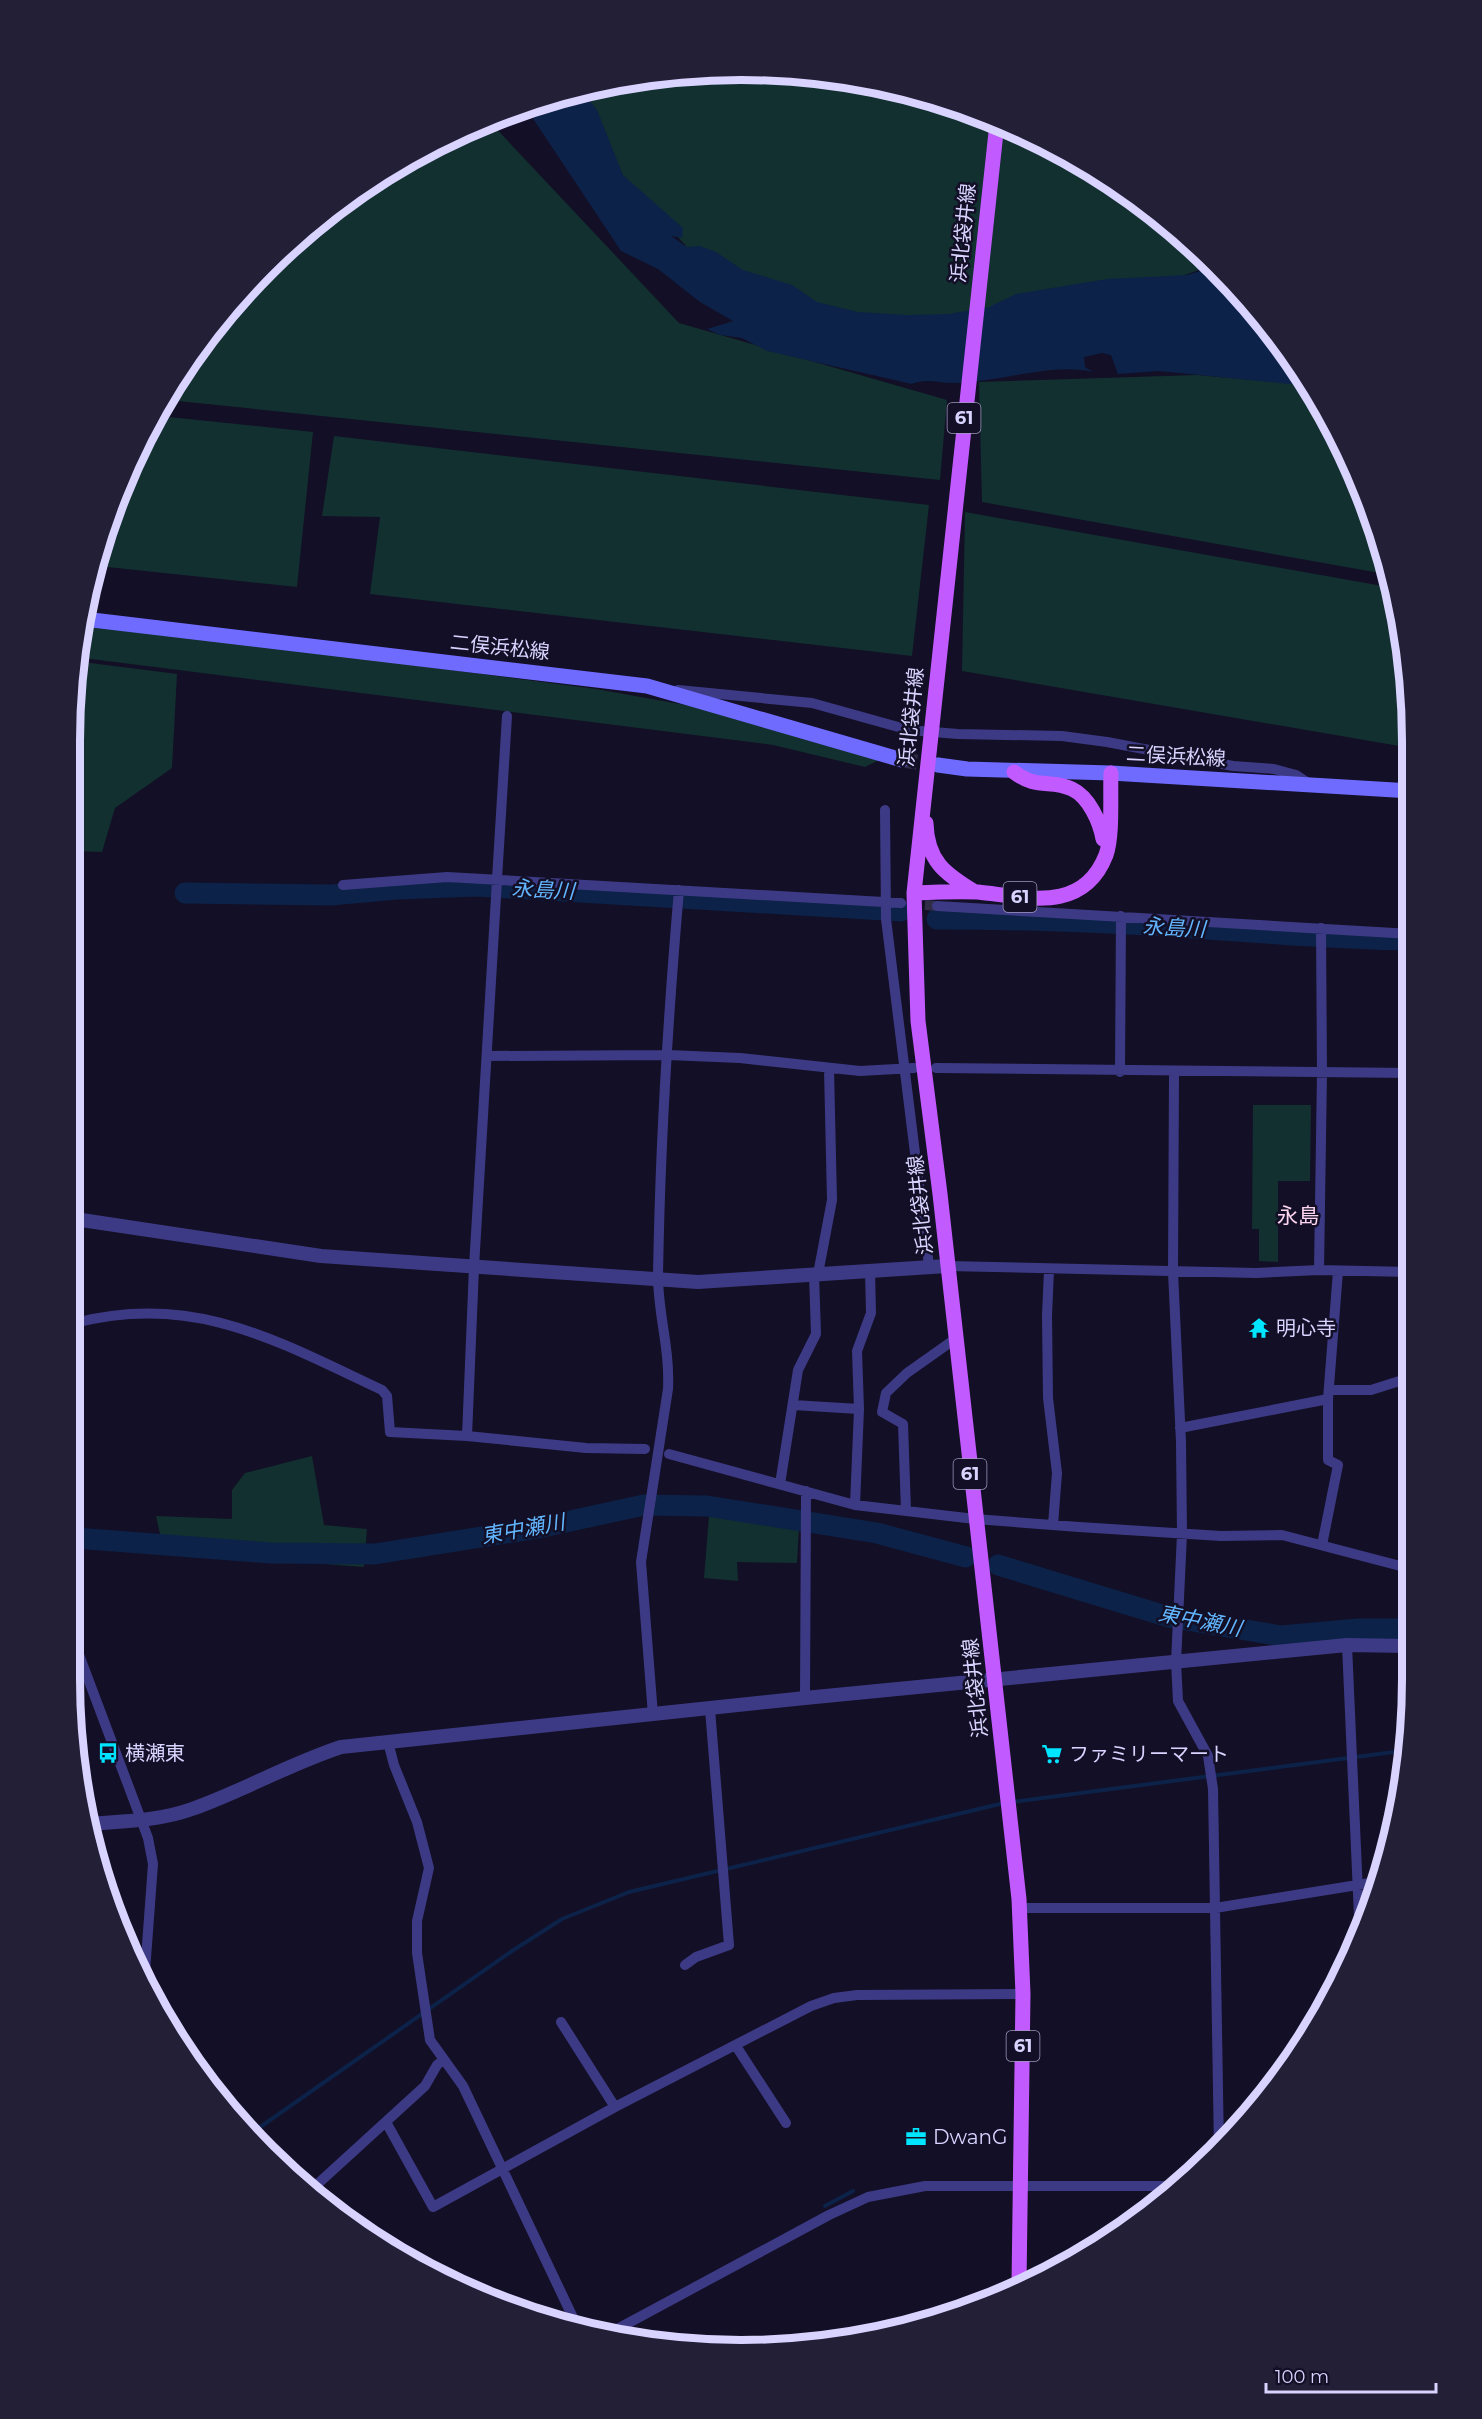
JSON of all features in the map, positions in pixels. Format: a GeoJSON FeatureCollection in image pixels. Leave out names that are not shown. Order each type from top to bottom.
{"type":"FeatureCollection","features":[{"type":"Feature","properties":{"kind":"main road","name":"浜北袋井線"},"geometry":{"type":"LineString","coordinates":[[996,131],[914,893],[918,1021],[975,1519],[996,1681],[1019,1908],[1023,1994],[1019,2278]]}},
{"type":"Feature","properties":{"kind":"main road","name":"二俣浜松線"},"geometry":{"type":"LineString","coordinates":[[91,620],[448,663],[579,676],[663,689],[902,760]]}},
{"type":"Feature","properties":{"kind":"main road","name":"二俣浜松線"},"geometry":{"type":"LineString","coordinates":[[938,765],[1014,772],[1111,773],[1402,790]]}},
{"type":"Feature","properties":{"kind":"main road"},"geometry":{"type":"LineString","coordinates":[[1014,772],[1028,782],[1072,789],[1087,804],[1101,824],[1106,854]]}},
{"type":"Feature","properties":{"kind":"main road","name":"61"},"geometry":{"type":"LineString","coordinates":[[914,893],[976,892],[1042,899],[1069,894],[1095,875],[1106,854],[1111,773]]}},
{"type":"Feature","properties":{"kind":"main road"},"geometry":{"type":"LineString","coordinates":[[925,784],[926,829],[932,856],[943,871],[976,892]]}},
{"type":"Feature","properties":{"kind":"street"},"geometry":{"type":"LineString","coordinates":[[663,689],[812,704],[909,730],[930,730],[958,735],[1062,736],[1107,742],[1233,766],[1274,769],[1296,775],[1308,783]]}},
{"type":"Feature","properties":{"kind":"street"},"geometry":{"type":"LineString","coordinates":[[467,1436],[474,1267],[507,716]]}},
{"type":"Feature","properties":{"kind":"street"},"geometry":{"type":"LineString","coordinates":[[885,810],[886,919],[909,1068],[929,1266]]}},
{"type":"Feature","properties":{"kind":"street"},"geometry":{"type":"LineString","coordinates":[[343,885],[447,877],[617,888],[679,895],[901,903]]}},
{"type":"Feature","properties":{"kind":"street"},"geometry":{"type":"LineString","coordinates":[[653,1714],[641,1562],[668,1389],[670,1360],[658,1279],[668,1055],[679,895]]}},
{"type":"Feature","properties":{"kind":"street"},"geometry":{"type":"LineString","coordinates":[[937,906],[1121,921],[1321,928],[1402,933]]}},
{"type":"Feature","properties":{"kind":"street"},"geometry":{"type":"LineString","coordinates":[[1120,1072],[1121,921]]}},
{"type":"Feature","properties":{"kind":"street"},"geometry":{"type":"LineString","coordinates":[[1319,1270],[1322,1073],[1321,928]]}},
{"type":"Feature","properties":{"kind":"street"},"geometry":{"type":"LineString","coordinates":[[487,1056],[668,1055],[740,1058],[829,1069],[909,1068]]}},
{"type":"Feature","properties":{"kind":"street"},"geometry":{"type":"LineString","coordinates":[[936,1068],[1120,1072],[1402,1073]]}},
{"type":"Feature","properties":{"kind":"street"},"geometry":{"type":"LineString","coordinates":[[780,1484],[798,1370],[816,1334],[816,1274],[832,1200],[829,1069]]}},
{"type":"Feature","properties":{"kind":"street"},"geometry":{"type":"LineString","coordinates":[[1174,1072],[1173,1272],[1182,1534],[1176,1662],[1178,1701],[1208,1756],[1212,1782],[1219,2135]]}},
{"type":"Feature","properties":{"kind":"street"},"geometry":{"type":"LineString","coordinates":[[79,1220],[321,1256],[698,1282],[929,1266],[1173,1272],[1256,1273],[1319,1270],[1402,1272]]}},
{"type":"Feature","properties":{"kind":"street"},"geometry":{"type":"LineString","coordinates":[[855,1505],[859,1409],[858,1351],[871,1313],[870,1270]]}},
{"type":"Feature","properties":{"kind":"street"},"geometry":{"type":"LineString","coordinates":[[1050,1270],[1047,1316],[1048,1398],[1057,1473],[1053,1525]]}},
{"type":"Feature","properties":{"kind":"street"},"geometry":{"type":"LineString","coordinates":[[1322,1545],[1338,1465],[1328,1460],[1329,1394],[1338,1271]]}},
{"type":"Feature","properties":{"kind":"street"},"geometry":{"type":"LineString","coordinates":[[79,1322],[106,1315],[179,1315],[224,1322],[260,1333],[382,1390],[387,1396],[390,1432],[467,1436],[585,1448],[645,1449]]}},
{"type":"Feature","properties":{"kind":"street"},"geometry":{"type":"LineString","coordinates":[[906,1511],[903,1424],[882,1412],[886,1393],[907,1373],[955,1339]]}},
{"type":"Feature","properties":{"kind":"street"},"geometry":{"type":"LineString","coordinates":[[1180,1428],[1329,1394],[1371,1390],[1402,1380]]}},
{"type":"Feature","properties":{"kind":"street"},"geometry":{"type":"LineString","coordinates":[[793,1405],[859,1409]]}},
{"type":"Feature","properties":{"kind":"street"},"geometry":{"type":"LineString","coordinates":[[669,1454],[855,1505],[975,1519],[1053,1525],[1182,1534],[1282,1535],[1402,1566]]}},
{"type":"Feature","properties":{"kind":"street"},"geometry":{"type":"LineString","coordinates":[[805,1698],[806,1491]]}},
{"type":"Feature","properties":{"kind":"street"},"geometry":{"type":"LineString","coordinates":[[1347,1645],[1358,1914]]}},
{"type":"Feature","properties":{"kind":"street"},"geometry":{"type":"LineString","coordinates":[[96,1824],[141,1821],[191,1809],[313,1756],[341,1747],[805,1698],[1347,1645],[1402,1646]]}},
{"type":"Feature","properties":{"kind":"street"},"geometry":{"type":"LineString","coordinates":[[79,1655],[148,1838],[153,1864],[145,1965]]}},
{"type":"Feature","properties":{"kind":"street"},"geometry":{"type":"LineString","coordinates":[[685,1965],[696,1957],[729,1946],[710,1709]]}},
{"type":"Feature","properties":{"kind":"street"},"geometry":{"type":"LineString","coordinates":[[388,1742],[397,1774],[417,1822],[429,1868],[417,1921],[417,1953],[423,2006],[430,2040],[463,2086],[573,2318]]}},
{"type":"Feature","properties":{"kind":"street"},"geometry":{"type":"LineString","coordinates":[[1019,1908],[1215,1908],[1369,1883]]}},
{"type":"Feature","properties":{"kind":"street"},"geometry":{"type":"LineString","coordinates":[[386,2122],[433,2207],[615,2107],[811,2006],[834,1998],[1023,1994]]}},
{"type":"Feature","properties":{"kind":"street"},"geometry":{"type":"LineString","coordinates":[[561,2022],[615,2107]]}},
{"type":"Feature","properties":{"kind":"street"},"geometry":{"type":"LineString","coordinates":[[736,2046],[786,2123]]}},
{"type":"Feature","properties":{"kind":"street"},"geometry":{"type":"LineString","coordinates":[[317,2185],[425,2086],[437,2065],[443,2060]]}},
{"type":"Feature","properties":{"kind":"street"},"geometry":{"type":"LineString","coordinates":[[619,2328],[868,2197],[925,2186],[1164,2186]]}},
{"type":"Feature","properties":{"kind":"green space"},"geometry":{"type":"Polygon","coordinates":[[[741,80],[827,85],[912,102],[994,130],[1072,168],[1144,216],[1205,270],[1202,269],[1014,334],[845,325],[687,247],[557,106],[612,92],[655,85],[741,80]]]}},
{"type":"Feature","properties":{"kind":"green space"},"geometry":{"type":"Polygon","coordinates":[[[495,127],[679,323],[947,400],[940,480],[174,401],[216,338],[273,273],[305,244],[338,216],[410,168],[495,127]]]}},
{"type":"Feature","properties":{"kind":"green space"},"geometry":{"type":"Polygon","coordinates":[[[1197,375],[1298,384],[1334,448],[1352,488],[1381,573],[982,502],[979,382],[1197,375]]]}},
{"type":"Feature","properties":{"kind":"green space"},"geometry":{"type":"Polygon","coordinates":[[[165,417],[313,432],[297,587],[103,567],[130,488],[165,417]]]}},
{"type":"Feature","properties":{"kind":"green space"},"geometry":{"type":"Polygon","coordinates":[[[334,436],[929,505],[912,656],[370,594],[380,517],[322,516],[334,436]]]}},
{"type":"Feature","properties":{"kind":"green space"},"geometry":{"type":"Polygon","coordinates":[[[965,512],[1384,586],[1397,655],[1402,746],[962,671],[965,512]]]}},
{"type":"Feature","properties":{"kind":"green space"},"geometry":{"type":"Polygon","coordinates":[[[90,626],[227,641],[596,689],[691,706],[881,759],[865,767],[773,745],[85,658],[85,655],[90,626]]]}},
{"type":"Feature","properties":{"kind":"green space"},"geometry":{"type":"Polygon","coordinates":[[[84,662],[177,674],[172,768],[115,808],[102,852],[79,851],[79,741],[84,662]]]}},
{"type":"Feature","properties":{"kind":"green space"},"geometry":{"type":"Polygon","coordinates":[[[1253,1105],[1311,1105],[1310,1181],[1278,1181],[1278,1262],[1259,1261],[1259,1229],[1252,1229],[1253,1105]]]}},
{"type":"Feature","properties":{"kind":"green space"},"geometry":{"type":"Polygon","coordinates":[[[312,1456],[324,1525],[367,1529],[364,1567],[164,1552],[156,1516],[232,1519],[232,1490],[245,1473],[312,1456]]]}},
{"type":"Feature","properties":{"kind":"green space"},"geometry":{"type":"Polygon","coordinates":[[[709,1516],[799,1527],[797,1563],[737,1562],[738,1581],[704,1578],[709,1516]]]}},
{"type":"Feature","properties":{"kind":"water"},"geometry":{"type":"Polygon","coordinates":[[[587,98],[597,110],[623,175],[683,228],[682,238],[671,236],[687,247],[700,246],[716,252],[743,270],[792,285],[817,302],[858,312],[907,315],[949,314],[989,307],[1016,294],[1107,279],[1187,275],[1205,269],[1266,338],[1298,385],[1159,371],[1118,374],[1111,355],[1102,353],[1084,357],[1085,367],[1093,372],[1043,371],[970,382],[927,381],[912,384],[767,351],[742,338],[720,335],[707,329],[733,321],[700,302],[658,269],[621,251],[530,114],[587,98]]]}},
{"type":"Feature","properties":{"kind":"waterway","name":"永島川"},"geometry":{"type":"LineString","coordinates":[[185,893],[331,895],[397,889],[478,886],[901,911]]}},
{"type":"Feature","properties":{"kind":"waterway","name":"永島川"},"geometry":{"type":"LineString","coordinates":[[937,919],[1096,923],[1402,940]]}},
{"type":"Feature","properties":{"kind":"waterway","name":"東中瀬川"},"geometry":{"type":"LineString","coordinates":[[79,1538],[271,1553],[375,1554],[538,1528],[644,1505],[707,1506],[877,1533],[966,1557]]}},
{"type":"Feature","properties":{"kind":"waterway","name":"東中瀬川"},"geometry":{"type":"LineString","coordinates":[[998,1565],[1169,1617],[1281,1636],[1358,1629],[1402,1629]]}},
{"type":"Feature","properties":{"kind":"waterway"},"geometry":{"type":"LineString","coordinates":[[1012,1802],[1398,1750]]}},
{"type":"Feature","properties":{"kind":"waterway"},"geometry":{"type":"LineString","coordinates":[[257,2129],[512,1951],[562,1919],[629,1892],[1004,1803]]}},
{"type":"Feature","properties":{"kind":"waterway"},"geometry":{"type":"LineString","coordinates":[[825,2206],[853,2191]]}},
{"type":"Feature","properties":{"kind":"tunnel"},"geometry":{"type":"LineString","coordinates":[[902,760],[938,765]]}},
{"type":"Feature","properties":{"kind":"tunnel"},"geometry":{"type":"LineString","coordinates":[[910,904],[937,906]]}},
{"type":"Feature","properties":{"kind":"place","name":"明心寺"},"geometry":{"type":"Point","coordinates":[1259,1328]}},
{"type":"Feature","properties":{"kind":"place","name":"横瀬東"},"geometry":{"type":"Point","coordinates":[108,1753]}},
{"type":"Feature","properties":{"kind":"place","name":"ファミリーマート"},"geometry":{"type":"Point","coordinates":[1052,1754]}},
{"type":"Feature","properties":{"kind":"place","name":"DwanG"},"geometry":{"type":"Point","coordinates":[916,2137]}},
{"type":"Feature","properties":{"kind":"district","name":"永島"},"geometry":{"type":"Point","coordinates":[1298,1216]}}]}
